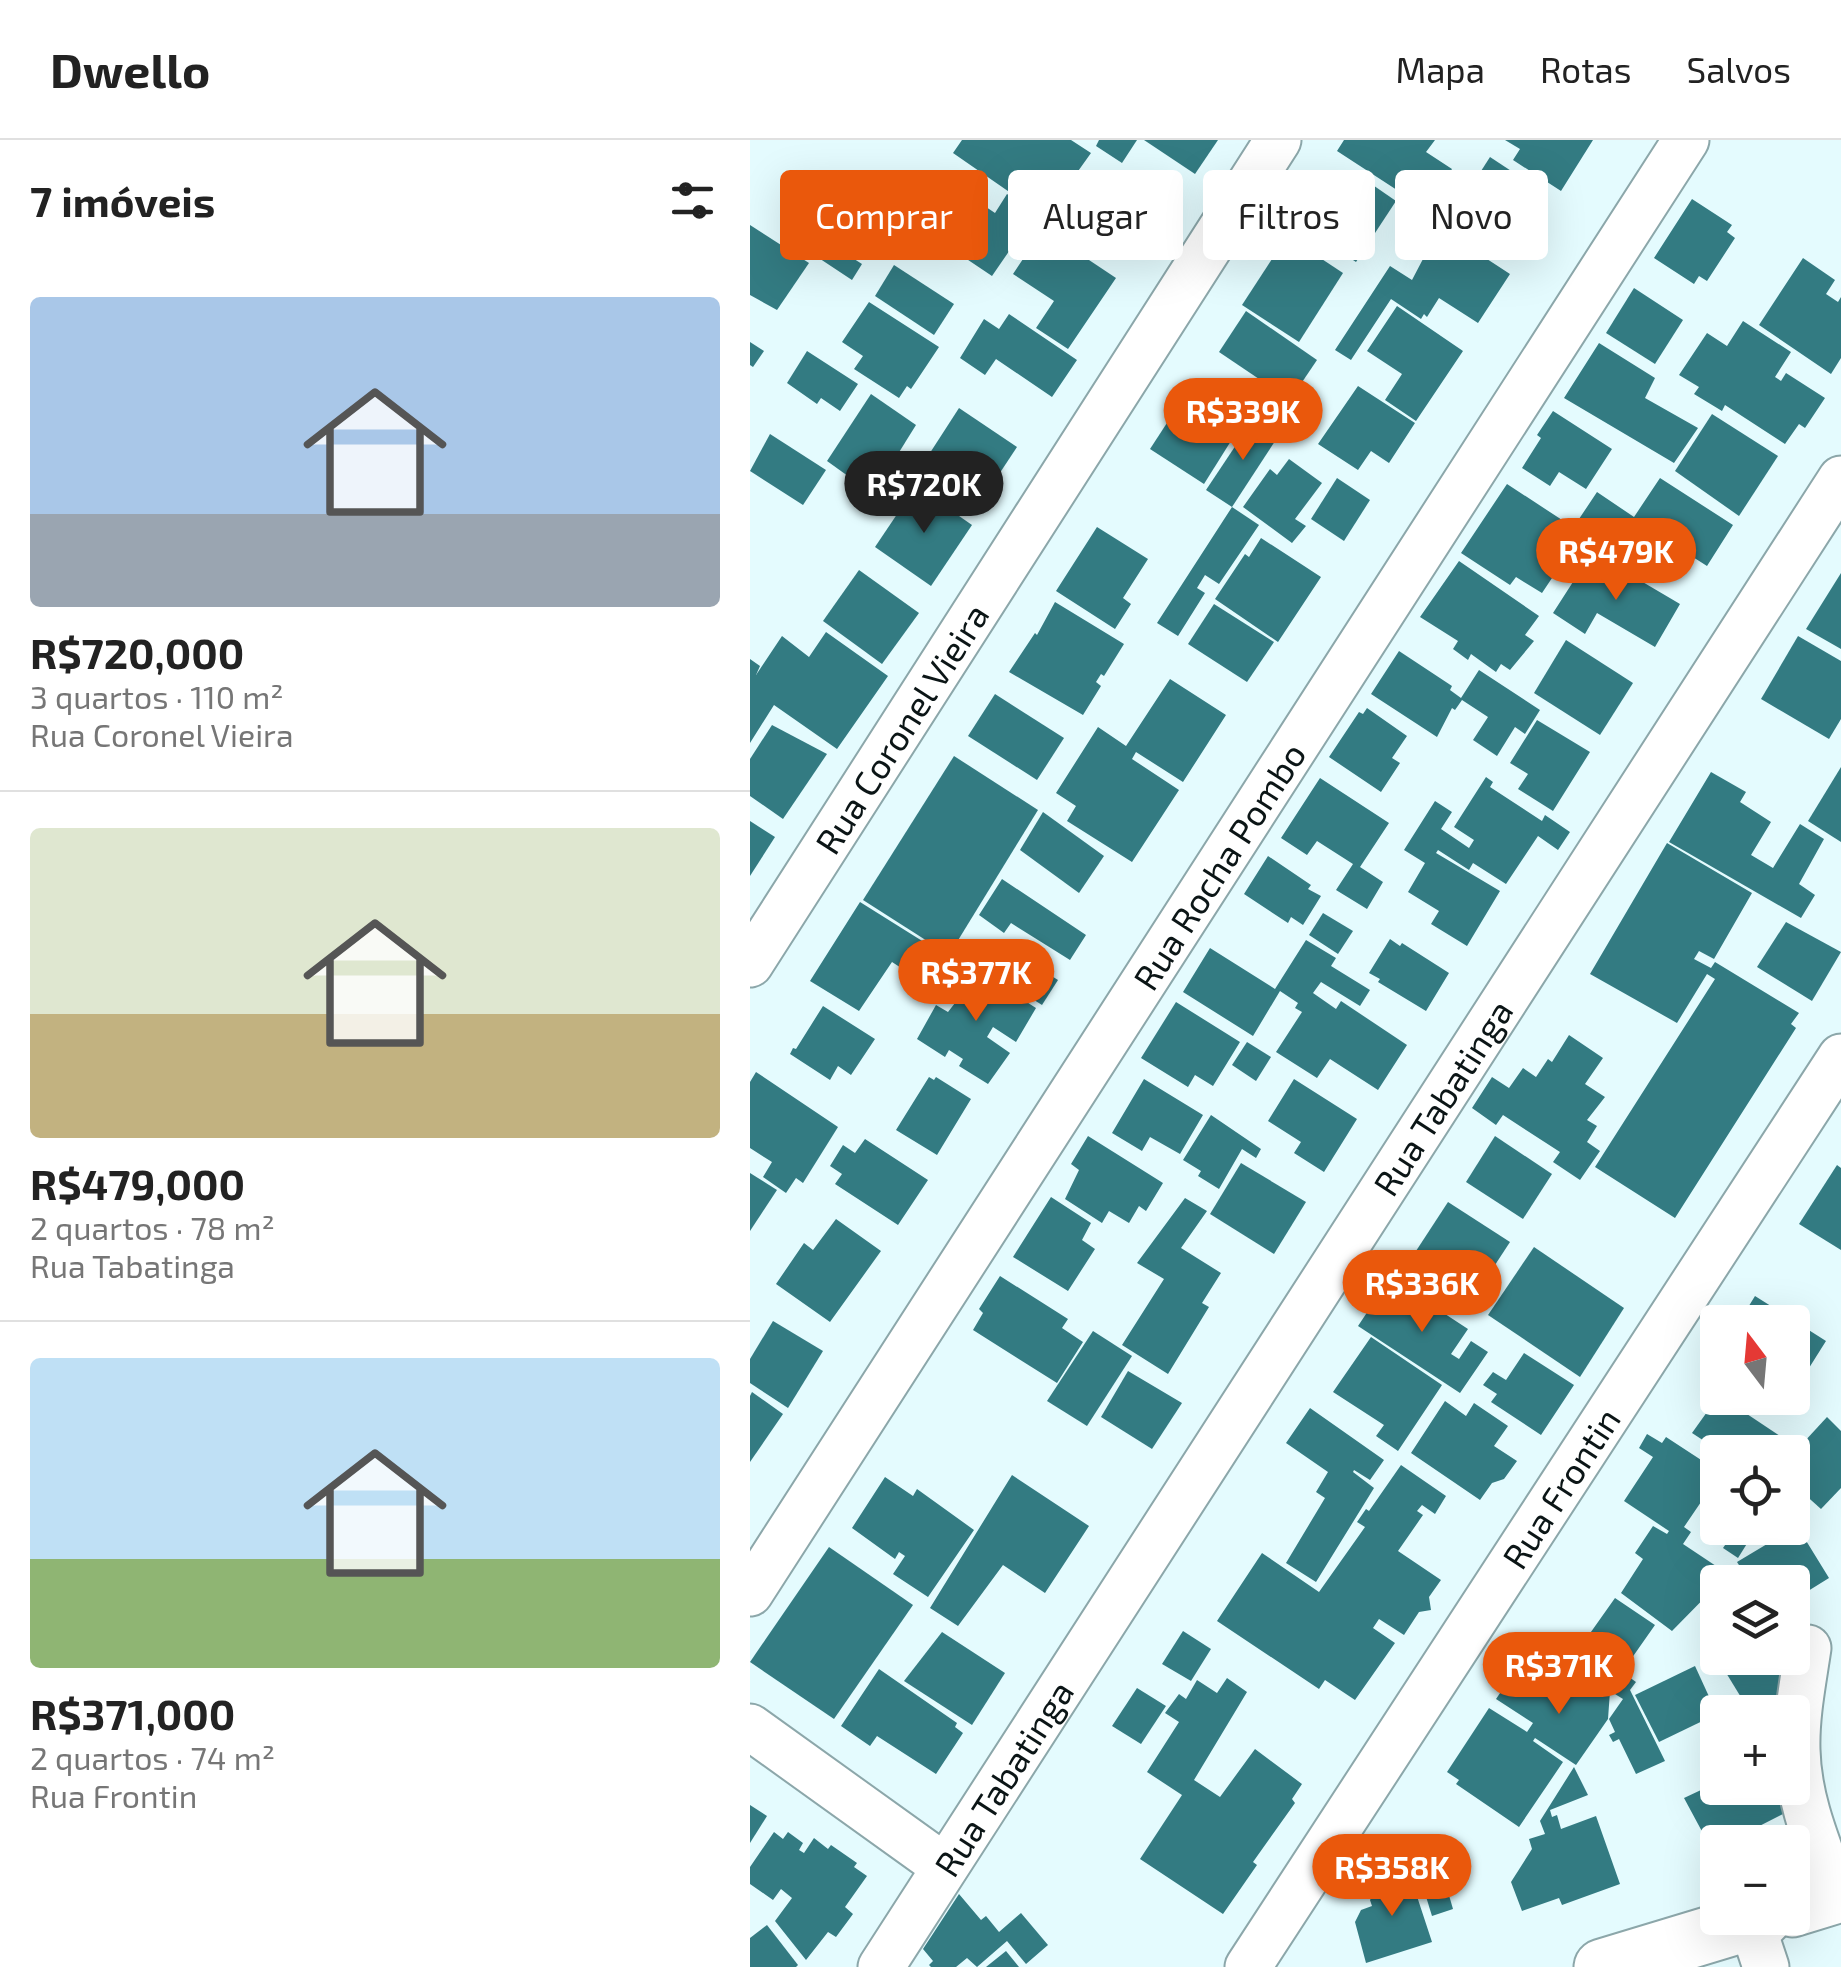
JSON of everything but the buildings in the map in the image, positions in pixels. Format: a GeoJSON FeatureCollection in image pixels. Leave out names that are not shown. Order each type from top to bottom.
{"type":"FeatureCollection","features":[{"type":"Feature","properties":{"kind":"main road"},"geometry":{"type":"LineString","coordinates":[[1602,1967],[1724,1935]]}},
{"type":"Feature","properties":{"kind":"street","name":"Rua Coronel Vieira"},"geometry":{"type":"LineString","coordinates":[[750,964],[1278,140]]}},
{"type":"Feature","properties":{"kind":"street","name":"Rua Rocha Pombo"},"geometry":{"type":"LineString","coordinates":[[750,1594],[1686,140]]}},
{"type":"Feature","properties":{"kind":"street","name":"Rua Tabatinga"},"geometry":{"type":"LineString","coordinates":[[880,1967],[1841,479]]}},
{"type":"Feature","properties":{"kind":"street","name":"Rua Frontin"},"geometry":{"type":"LineString","coordinates":[[1248,1967],[1841,1057]]}},
{"type":"Feature","properties":{"kind":"street"},"geometry":{"type":"LineString","coordinates":[[1804,1675],[1798,1768],[1807,1825]]}},
{"type":"Feature","properties":{"kind":"street"},"geometry":{"type":"LineString","coordinates":[[750,1727],[945,1867]]}}]}
